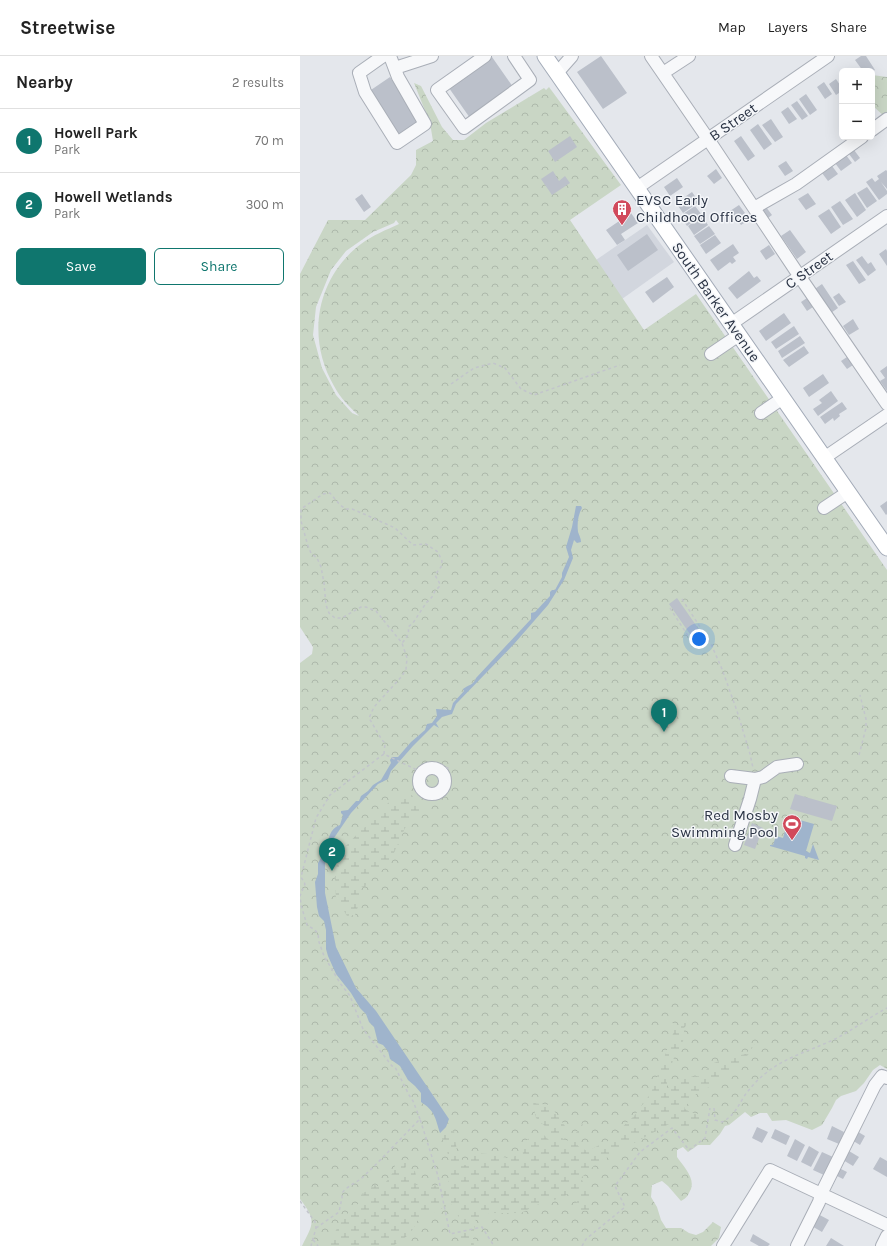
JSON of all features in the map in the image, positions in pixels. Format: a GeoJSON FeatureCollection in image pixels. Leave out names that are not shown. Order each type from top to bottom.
{"type":"FeatureCollection","features":[{"type":"Feature","properties":{"kind":"main road","name":"South Barker Avenue"},"geometry":{"type":"LineString","coordinates":[[549,57],[557,73],[887,548]]}},
{"type":"Feature","properties":{"kind":"street"},"geometry":{"type":"LineString","coordinates":[[383,56],[359,73],[364,92],[397,143],[425,124],[398,77],[390,56]]}},
{"type":"Feature","properties":{"kind":"street"},"geometry":{"type":"LineString","coordinates":[[395,68],[432,56]]}},
{"type":"Feature","properties":{"kind":"street"},"geometry":{"type":"LineString","coordinates":[[485,56],[437,90],[464,128],[530,80],[514,56]]}},
{"type":"Feature","properties":{"kind":"street"},"geometry":{"type":"LineString","coordinates":[[557,73],[572,56]]}},
{"type":"Feature","properties":{"kind":"street"},"geometry":{"type":"LineString","coordinates":[[651,56],[887,404]]}},
{"type":"Feature","properties":{"kind":"street"},"geometry":{"type":"LineString","coordinates":[[664,74],[689,56]]}},
{"type":"Feature","properties":{"kind":"street","name":"B Street"},"geometry":{"type":"LineString","coordinates":[[637,188],[828,56]]}},
{"type":"Feature","properties":{"kind":"street"},"geometry":{"type":"LineString","coordinates":[[875,128],[887,119]]}},
{"type":"Feature","properties":{"kind":"street"},"geometry":{"type":"LineString","coordinates":[[754,208],[796,184],[858,140]]}},
{"type":"Feature","properties":{"kind":"street","name":"C Street"},"geometry":{"type":"LineString","coordinates":[[711,354],[735,330],[800,277],[887,216]]}},
{"type":"Feature","properties":{"kind":"street"},"geometry":{"type":"LineString","coordinates":[[761,413],[783,398]]}},
{"type":"Feature","properties":{"kind":"street"},"geometry":{"type":"LineString","coordinates":[[824,458],[887,415]]}},
{"type":"Feature","properties":{"kind":"street"},"geometry":{"type":"LineString","coordinates":[[824,508],[848,492]]}},
{"type":"Feature","properties":{"kind":"street"},"geometry":{"type":"LineString","coordinates":[[731,776],[755,779],[763,777],[777,767],[797,764]]}},
{"type":"Feature","properties":{"kind":"street"},"geometry":{"type":"LineString","coordinates":[[735,845],[755,779]]}},
{"type":"Feature","properties":{"kind":"street"},"geometry":{"type":"LineString","coordinates":[[797,1246],[875,1085],[885,1077]]}},
{"type":"Feature","properties":{"kind":"street"},"geometry":{"type":"LineString","coordinates":[[723,1246],[770,1170],[887,1225]]}},
{"type":"Feature","properties":{"kind":"street"},"geometry":{"type":"LineString","coordinates":[[882,1246],[887,1236]]}},
{"type":"Feature","properties":{"kind":"path"},"geometry":{"type":"LineString","coordinates":[[451,384],[474,368],[493,363],[505,368],[521,389],[534,395],[620,365]]}},
{"type":"Feature","properties":{"kind":"path"},"geometry":{"type":"LineString","coordinates":[[384,754],[385,742],[382,740],[369,718],[374,707],[402,676],[406,669],[407,658],[402,643],[376,611],[366,607],[361,607],[342,618],[335,618],[329,613],[326,605],[321,567],[317,558],[311,553],[300,521],[301,509],[323,494],[330,493],[340,505],[346,509],[352,509],[395,528],[413,545],[426,544],[438,552],[442,561],[441,567],[435,575],[440,587],[426,603],[413,623],[408,627],[409,631],[402,643]]}},
{"type":"Feature","properties":{"kind":"path"},"geometry":{"type":"LineString","coordinates":[[682,599],[711,644],[719,663],[737,711],[750,754],[755,779]]}},
{"type":"Feature","properties":{"kind":"path"},"geometry":{"type":"LineString","coordinates":[[670,608],[690,639],[702,631]]}},
{"type":"Feature","properties":{"kind":"path"},"geometry":{"type":"LineString","coordinates":[[859,755],[866,728],[866,719],[860,695]]}},
{"type":"Feature","properties":{"kind":"path"},"geometry":{"type":"LineString","coordinates":[[384,754],[417,770],[424,764],[441,764],[448,768],[447,775]]}},
{"type":"Feature","properties":{"kind":"path"},"geometry":{"type":"LineString","coordinates":[[384,754],[330,795],[323,805],[316,818],[301,877],[305,884],[300,896],[301,905],[307,925],[318,934],[324,956],[340,983],[350,996],[364,1028],[392,1066],[395,1067],[413,1100],[438,1176],[450,1234],[482,1227],[494,1246]]}},
{"type":"Feature","properties":{"kind":"path"},"geometry":{"type":"LineString","coordinates":[[714,1108],[715,1120],[722,1122],[728,1119],[735,1113],[751,1087],[772,1069],[796,1055],[813,1049],[850,1031],[887,1008]]}},
{"type":"Feature","properties":{"kind":"path"},"geometry":{"type":"LineString","coordinates":[[582,1246],[586,1239],[625,1207],[615,1186],[640,1152],[672,1128],[689,1150],[705,1138],[710,1108]]}},
{"type":"Feature","properties":{"kind":"path"},"geometry":{"type":"LineString","coordinates":[[316,1228],[339,1212],[342,1193],[347,1187],[359,1181],[386,1156],[420,1119]]}},
{"type":"Feature","properties":{"kind":"path"},"geometry":{"type":"LineString","coordinates":[[300,1201],[315,1222],[316,1228],[311,1246]]}},
{"type":"Feature","properties":{"kind":"path"},"geometry":{"type":"LineString","coordinates":[[313,1240],[318,1246]]}},
{"type":"Feature","properties":{"kind":"shaded area"},"geometry":{"type":"Polygon","coordinates":[[[647,225],[674,262],[622,299],[596,260],[647,225]]]}},
{"type":"Feature","properties":{"kind":"green space"},"geometry":{"type":"Polygon","coordinates":[[[875,75],[887,77],[887,119],[875,108],[875,75]]]}},
{"type":"Feature","properties":{"kind":"green space"},"geometry":{"type":"Polygon","coordinates":[[[414,83],[421,86],[442,127],[453,140],[464,140],[486,123],[544,88],[546,90],[549,87],[621,185],[570,220],[644,330],[696,294],[887,570],[887,1069],[880,1065],[873,1070],[856,1091],[841,1096],[836,1100],[822,1125],[812,1130],[786,1120],[772,1121],[767,1113],[760,1113],[751,1117],[745,1112],[729,1125],[725,1126],[710,1145],[698,1145],[688,1152],[683,1147],[677,1150],[677,1157],[688,1172],[691,1180],[692,1185],[688,1195],[681,1201],[662,1181],[652,1185],[651,1197],[666,1228],[681,1228],[696,1235],[703,1232],[713,1222],[721,1227],[719,1238],[711,1246],[302,1246],[312,1222],[309,1213],[300,1199],[300,663],[312,654],[313,647],[300,627],[300,274],[328,220],[365,220],[411,175],[416,165],[416,150],[433,141],[430,123],[414,83]],[[396,220],[394,223],[373,232],[346,251],[331,270],[316,307],[313,335],[322,368],[336,395],[352,413],[359,416],[339,394],[325,368],[320,348],[318,329],[320,310],[325,291],[334,274],[346,258],[361,244],[399,224],[396,220]]]}},
{"type":"Feature","properties":{"kind":"green space"},"geometry":{"type":"Polygon","coordinates":[[[409,791],[418,804],[420,812],[405,828],[387,867],[371,876],[367,881],[365,888],[361,886],[359,892],[360,901],[355,915],[347,916],[338,906],[336,900],[335,874],[339,855],[343,849],[388,803],[409,791]]]}},
{"type":"Feature","properties":{"kind":"green space"},"geometry":{"type":"Polygon","coordinates":[[[689,1015],[690,1021],[684,1028],[684,1038],[681,1047],[676,1052],[669,1072],[670,1075],[667,1082],[667,1089],[686,1077],[701,1076],[711,1064],[730,1057],[746,1054],[755,1043],[748,1055],[711,1086],[695,1095],[684,1108],[690,1112],[699,1114],[701,1118],[692,1123],[691,1132],[688,1134],[683,1133],[671,1123],[597,1163],[581,1178],[591,1197],[590,1211],[574,1210],[575,1204],[581,1196],[580,1188],[561,1198],[539,1204],[521,1213],[491,1213],[476,1218],[473,1237],[474,1246],[461,1246],[460,1219],[451,1204],[418,1220],[410,1234],[393,1246],[327,1246],[345,1217],[359,1203],[359,1196],[374,1185],[381,1187],[390,1177],[395,1165],[408,1159],[405,1169],[415,1171],[416,1176],[412,1180],[413,1184],[424,1186],[446,1185],[451,1173],[451,1167],[440,1133],[446,1127],[454,1131],[457,1151],[462,1160],[462,1165],[466,1165],[469,1158],[475,1153],[508,1158],[523,1154],[522,1143],[536,1134],[544,1135],[549,1140],[554,1138],[547,1128],[536,1118],[533,1103],[550,1105],[565,1126],[560,1133],[561,1137],[566,1141],[572,1139],[584,1121],[578,1138],[578,1146],[587,1151],[608,1141],[634,1116],[651,1093],[674,1031],[668,1021],[679,1026],[689,1015]]]}},
{"type":"Feature","properties":{"kind":"water"},"geometry":{"type":"Polygon","coordinates":[[[576,506],[581,506],[582,508],[578,525],[578,532],[581,542],[577,543],[574,540],[571,550],[573,558],[564,580],[548,605],[514,644],[456,704],[452,714],[442,717],[436,723],[439,728],[434,725],[391,771],[388,779],[378,784],[351,813],[334,838],[325,863],[325,893],[336,947],[356,988],[376,1011],[449,1119],[446,1127],[440,1133],[432,1112],[421,1102],[421,1093],[408,1080],[400,1066],[390,1059],[388,1051],[383,1045],[378,1043],[374,1027],[336,974],[328,956],[326,949],[326,930],[324,921],[319,916],[315,882],[318,874],[318,863],[322,856],[320,848],[328,842],[329,836],[333,829],[340,825],[343,815],[341,811],[348,810],[356,801],[359,801],[361,796],[373,785],[381,780],[391,763],[390,760],[392,757],[398,757],[411,742],[425,730],[427,724],[432,723],[437,716],[436,709],[451,710],[453,703],[464,691],[463,689],[474,682],[476,678],[531,619],[531,613],[535,612],[550,596],[550,592],[552,590],[555,590],[562,577],[562,573],[569,557],[566,547],[576,506]]]}},
{"type":"Feature","properties":{"kind":"water","name":"Red Mosby Swimming Pool"},"geometry":{"type":"Polygon","coordinates":[[[789,817],[814,824],[806,851],[810,853],[813,844],[819,860],[808,857],[807,859],[805,856],[770,846],[773,845],[776,836],[783,838],[789,817]]]}},
{"type":"Feature","properties":{"kind":"building"},"geometry":{"type":"Polygon","coordinates":[[[601,56],[627,93],[603,109],[577,72],[601,56]]]}},
{"type":"Feature","properties":{"kind":"building"},"geometry":{"type":"Polygon","coordinates":[[[861,56],[866,56],[874,68],[861,68],[855,60],[861,56]]]}},
{"type":"Feature","properties":{"kind":"building"},"geometry":{"type":"Polygon","coordinates":[[[492,57],[513,87],[470,118],[449,88],[492,57]]]}},
{"type":"Feature","properties":{"kind":"building"},"geometry":{"type":"Polygon","coordinates":[[[390,77],[421,122],[398,137],[368,92],[390,77]]]}},
{"type":"Feature","properties":{"kind":"building"},"geometry":{"type":"Polygon","coordinates":[[[836,79],[839,84],[839,93],[836,95],[829,84],[836,79]]]}},
{"type":"Feature","properties":{"kind":"building"},"geometry":{"type":"Polygon","coordinates":[[[824,82],[832,94],[825,99],[817,87],[824,82]]]}},
{"type":"Feature","properties":{"kind":"building"},"geometry":{"type":"Polygon","coordinates":[[[806,94],[817,110],[810,115],[799,99],[806,94]]]}},
{"type":"Feature","properties":{"kind":"building"},"geometry":{"type":"Polygon","coordinates":[[[797,101],[808,116],[802,120],[791,105],[797,101]]]}},
{"type":"Feature","properties":{"kind":"building"},"geometry":{"type":"Polygon","coordinates":[[[788,107],[797,119],[789,124],[781,112],[788,107]]]}},
{"type":"Feature","properties":{"kind":"building"},"geometry":{"type":"Polygon","coordinates":[[[771,119],[783,137],[775,142],[762,125],[771,119]]]}},
{"type":"Feature","properties":{"kind":"building"},"geometry":{"type":"Polygon","coordinates":[[[758,124],[772,144],[764,150],[750,130],[758,124]]]}},
{"type":"Feature","properties":{"kind":"building"},"geometry":{"type":"Polygon","coordinates":[[[570,136],[577,147],[555,162],[548,151],[570,136]]]}},
{"type":"Feature","properties":{"kind":"building"},"geometry":{"type":"Polygon","coordinates":[[[741,136],[755,156],[748,161],[734,141],[741,136]]]}},
{"type":"Feature","properties":{"kind":"building"},"geometry":{"type":"Polygon","coordinates":[[[854,150],[860,158],[855,162],[849,154],[854,150]]]}},
{"type":"Feature","properties":{"kind":"building"},"geometry":{"type":"Polygon","coordinates":[[[846,155],[852,163],[841,171],[835,163],[846,155]]]}},
{"type":"Feature","properties":{"kind":"building"},"geometry":{"type":"Polygon","coordinates":[[[786,161],[793,171],[785,176],[778,166],[786,161]]]}},
{"type":"Feature","properties":{"kind":"building"},"geometry":{"type":"Polygon","coordinates":[[[832,166],[838,174],[828,181],[822,173],[832,166]]]}},
{"type":"Feature","properties":{"kind":"building"},"geometry":{"type":"Polygon","coordinates":[[[716,169],[722,178],[714,184],[707,176],[716,169]]]}},
{"type":"Feature","properties":{"kind":"building"},"geometry":{"type":"Polygon","coordinates":[[[886,170],[887,189],[881,182],[887,191],[887,194],[879,200],[866,182],[872,178],[875,182],[879,179],[877,176],[886,170]]]}},
{"type":"Feature","properties":{"kind":"building"},"geometry":{"type":"Polygon","coordinates":[[[553,171],[559,181],[565,176],[570,183],[552,195],[541,179],[553,171]]]}},
{"type":"Feature","properties":{"kind":"building"},"geometry":{"type":"Polygon","coordinates":[[[677,178],[683,187],[670,196],[664,187],[677,178]]]}},
{"type":"Feature","properties":{"kind":"building"},"geometry":{"type":"Polygon","coordinates":[[[867,187],[877,201],[867,208],[857,193],[867,187]]]}},
{"type":"Feature","properties":{"kind":"building"},"geometry":{"type":"Polygon","coordinates":[[[692,192],[699,202],[683,213],[676,203],[692,192]]]}},
{"type":"Feature","properties":{"kind":"building"},"geometry":{"type":"Polygon","coordinates":[[[808,193],[816,204],[806,210],[798,199],[808,193]]]}},
{"type":"Feature","properties":{"kind":"building"},"geometry":{"type":"Polygon","coordinates":[[[855,193],[866,210],[857,217],[845,200],[855,193]]]}},
{"type":"Feature","properties":{"kind":"building"},"geometry":{"type":"Polygon","coordinates":[[[362,194],[371,207],[364,212],[355,199],[362,194]]]}},
{"type":"Feature","properties":{"kind":"building"},"geometry":{"type":"Polygon","coordinates":[[[840,201],[853,219],[843,225],[831,207],[840,201]]]}},
{"type":"Feature","properties":{"kind":"building"},"geometry":{"type":"Polygon","coordinates":[[[739,205],[745,213],[733,222],[727,213],[739,205]]]}},
{"type":"Feature","properties":{"kind":"building"},"geometry":{"type":"Polygon","coordinates":[[[695,206],[702,215],[687,226],[680,216],[695,206]]]}},
{"type":"Feature","properties":{"kind":"building"},"geometry":{"type":"Polygon","coordinates":[[[766,207],[772,215],[764,221],[758,213],[766,207]]]}},
{"type":"Feature","properties":{"kind":"building"},"geometry":{"type":"Polygon","coordinates":[[[829,209],[841,227],[831,234],[818,216],[829,209]]]}},
{"type":"Feature","properties":{"kind":"building","name":"EVSC Early Childhood Offices"},"geometry":{"type":"Polygon","coordinates":[[[631,213],[638,223],[621,234],[625,240],[617,245],[606,230],[631,213]]]}},
{"type":"Feature","properties":{"kind":"building"},"geometry":{"type":"Polygon","coordinates":[[[746,214],[750,219],[741,225],[737,220],[746,214]]]}},
{"type":"Feature","properties":{"kind":"building"},"geometry":{"type":"Polygon","coordinates":[[[702,216],[708,225],[694,235],[688,226],[702,216]]]}},
{"type":"Feature","properties":{"kind":"building"},"geometry":{"type":"Polygon","coordinates":[[[709,226],[715,234],[700,244],[694,236],[709,226]]]}},
{"type":"Feature","properties":{"kind":"building"},"geometry":{"type":"Polygon","coordinates":[[[790,230],[806,252],[797,259],[781,236],[790,230]]]}},
{"type":"Feature","properties":{"kind":"building"},"geometry":{"type":"Polygon","coordinates":[[[647,234],[658,250],[628,271],[617,255],[647,234]]]}},
{"type":"Feature","properties":{"kind":"building"},"geometry":{"type":"Polygon","coordinates":[[[715,235],[721,243],[706,254],[700,245],[715,235]]]}},
{"type":"Feature","properties":{"kind":"building"},"geometry":{"type":"Polygon","coordinates":[[[733,244],[739,253],[733,257],[736,261],[732,264],[730,262],[718,271],[710,260],[733,244]]]}},
{"type":"Feature","properties":{"kind":"building"},"geometry":{"type":"Polygon","coordinates":[[[769,245],[775,254],[766,260],[760,251],[769,245]]]}},
{"type":"Feature","properties":{"kind":"building"},"geometry":{"type":"Polygon","coordinates":[[[886,249],[887,251],[887,266],[879,254],[886,249]]]}},
{"type":"Feature","properties":{"kind":"building"},"geometry":{"type":"Polygon","coordinates":[[[862,256],[868,264],[871,262],[876,270],[868,276],[856,260],[862,256]]]}},
{"type":"Feature","properties":{"kind":"building"},"geometry":{"type":"Polygon","coordinates":[[[853,261],[866,280],[859,284],[846,265],[853,261]]]}},
{"type":"Feature","properties":{"kind":"building"},"geometry":{"type":"Polygon","coordinates":[[[749,271],[754,278],[757,276],[761,281],[737,299],[728,288],[749,271]]]}},
{"type":"Feature","properties":{"kind":"building"},"geometry":{"type":"Polygon","coordinates":[[[667,277],[674,287],[653,303],[645,292],[667,277]]]}},
{"type":"Feature","properties":{"kind":"building"},"geometry":{"type":"Polygon","coordinates":[[[822,284],[838,308],[828,315],[812,291],[822,284]]]}},
{"type":"Feature","properties":{"kind":"building"},"geometry":{"type":"Polygon","coordinates":[[[839,293],[846,302],[839,306],[833,297],[839,293]]]}},
{"type":"Feature","properties":{"kind":"building"},"geometry":{"type":"Polygon","coordinates":[[[807,298],[813,307],[807,311],[801,302],[807,298]]]}},
{"type":"Feature","properties":{"kind":"building"},"geometry":{"type":"Polygon","coordinates":[[[784,313],[791,323],[766,341],[759,331],[784,313]]]}},
{"type":"Feature","properties":{"kind":"building"},"geometry":{"type":"Polygon","coordinates":[[[853,319],[859,329],[849,335],[843,326],[853,319]]]}},
{"type":"Feature","properties":{"kind":"building"},"geometry":{"type":"Polygon","coordinates":[[[794,326],[799,334],[776,349],[771,342],[794,326]]]}},
{"type":"Feature","properties":{"kind":"building"},"geometry":{"type":"Polygon","coordinates":[[[800,336],[805,343],[782,358],[778,351],[800,336]]]}},
{"type":"Feature","properties":{"kind":"building"},"geometry":{"type":"Polygon","coordinates":[[[804,346],[809,353],[789,367],[783,360],[804,346]]]}},
{"type":"Feature","properties":{"kind":"building"},"geometry":{"type":"Polygon","coordinates":[[[847,357],[853,365],[847,369],[841,361],[847,357]]]}},
{"type":"Feature","properties":{"kind":"building"},"geometry":{"type":"Polygon","coordinates":[[[887,366],[887,391],[880,381],[885,378],[880,371],[887,366]]]}},
{"type":"Feature","properties":{"kind":"building"},"geometry":{"type":"Polygon","coordinates":[[[823,374],[829,383],[809,397],[803,388],[823,374]]]}},
{"type":"Feature","properties":{"kind":"building"},"geometry":{"type":"Polygon","coordinates":[[[831,391],[838,401],[818,416],[813,409],[822,403],[819,400],[831,391]]]}},
{"type":"Feature","properties":{"kind":"building"},"geometry":{"type":"Polygon","coordinates":[[[842,402],[847,409],[839,414],[840,416],[834,421],[833,418],[825,424],[820,417],[842,402]]]}},
{"type":"Feature","properties":{"kind":"building"},"geometry":{"type":"Polygon","coordinates":[[[887,501],[887,514],[886,515],[880,506],[887,501]]]}},
{"type":"Feature","properties":{"kind":"building"},"geometry":{"type":"Polygon","coordinates":[[[677,598],[700,631],[692,637],[669,604],[677,598]]]}},
{"type":"Feature","properties":{"kind":"building"},"geometry":{"type":"Polygon","coordinates":[[[795,794],[837,806],[832,821],[790,809],[795,794]]]}},
{"type":"Feature","properties":{"kind":"building"},"geometry":{"type":"Polygon","coordinates":[[[752,823],[763,828],[755,849],[744,845],[752,823]]]}},
{"type":"Feature","properties":{"kind":"building"},"geometry":{"type":"Polygon","coordinates":[[[832,1126],[844,1132],[839,1144],[827,1139],[832,1126]]]}},
{"type":"Feature","properties":{"kind":"building"},"geometry":{"type":"Polygon","coordinates":[[[757,1127],[768,1132],[762,1143],[752,1138],[757,1127]]]}},
{"type":"Feature","properties":{"kind":"building"},"geometry":{"type":"Polygon","coordinates":[[[775,1129],[790,1136],[786,1145],[771,1138],[775,1129]]]}},
{"type":"Feature","properties":{"kind":"building"},"geometry":{"type":"Polygon","coordinates":[[[855,1130],[865,1136],[860,1145],[850,1139],[855,1130]]]}},
{"type":"Feature","properties":{"kind":"building"},"geometry":{"type":"Polygon","coordinates":[[[795,1139],[805,1145],[797,1161],[787,1156],[795,1139]]]}},
{"type":"Feature","properties":{"kind":"building"},"geometry":{"type":"Polygon","coordinates":[[[809,1146],[819,1152],[811,1167],[801,1162],[809,1146]]]}},
{"type":"Feature","properties":{"kind":"building"},"geometry":{"type":"Polygon","coordinates":[[[849,1151],[859,1157],[853,1166],[843,1160],[849,1151]]]}},
{"type":"Feature","properties":{"kind":"building"},"geometry":{"type":"Polygon","coordinates":[[[822,1152],[833,1157],[824,1175],[813,1170],[822,1152]]]}},
{"type":"Feature","properties":{"kind":"building"},"geometry":{"type":"Polygon","coordinates":[[[880,1157],[887,1161],[887,1177],[873,1169],[880,1157]]]}},
{"type":"Feature","properties":{"kind":"building"},"geometry":{"type":"Polygon","coordinates":[[[837,1167],[847,1172],[843,1179],[833,1174],[837,1167]]]}},
{"type":"Feature","properties":{"kind":"building"},"geometry":{"type":"Polygon","coordinates":[[[816,1213],[829,1220],[822,1232],[810,1225],[816,1213]]]}},
{"type":"Feature","properties":{"kind":"building"},"geometry":{"type":"Polygon","coordinates":[[[753,1234],[770,1244],[768,1246],[759,1246],[750,1241],[753,1234]]]}},
{"type":"Feature","properties":{"kind":"building"},"geometry":{"type":"Polygon","coordinates":[[[831,1238],[844,1246],[826,1246],[831,1238]]]}},
{"type":"Feature","properties":{"kind":"place","name":"EVSC Early Childhood Offices"},"geometry":{"type":"Point","coordinates":[622,226]}},
{"type":"Feature","properties":{"kind":"place","name":"Howell Park"},"geometry":{"type":"Point","coordinates":[664,732]}},
{"type":"Feature","properties":{"kind":"place","name":"Red Mosby Swimming Pool"},"geometry":{"type":"Point","coordinates":[792,841]}},
{"type":"Feature","properties":{"kind":"place","name":"Howell Wetlands"},"geometry":{"type":"Point","coordinates":[332,871]}}]}
